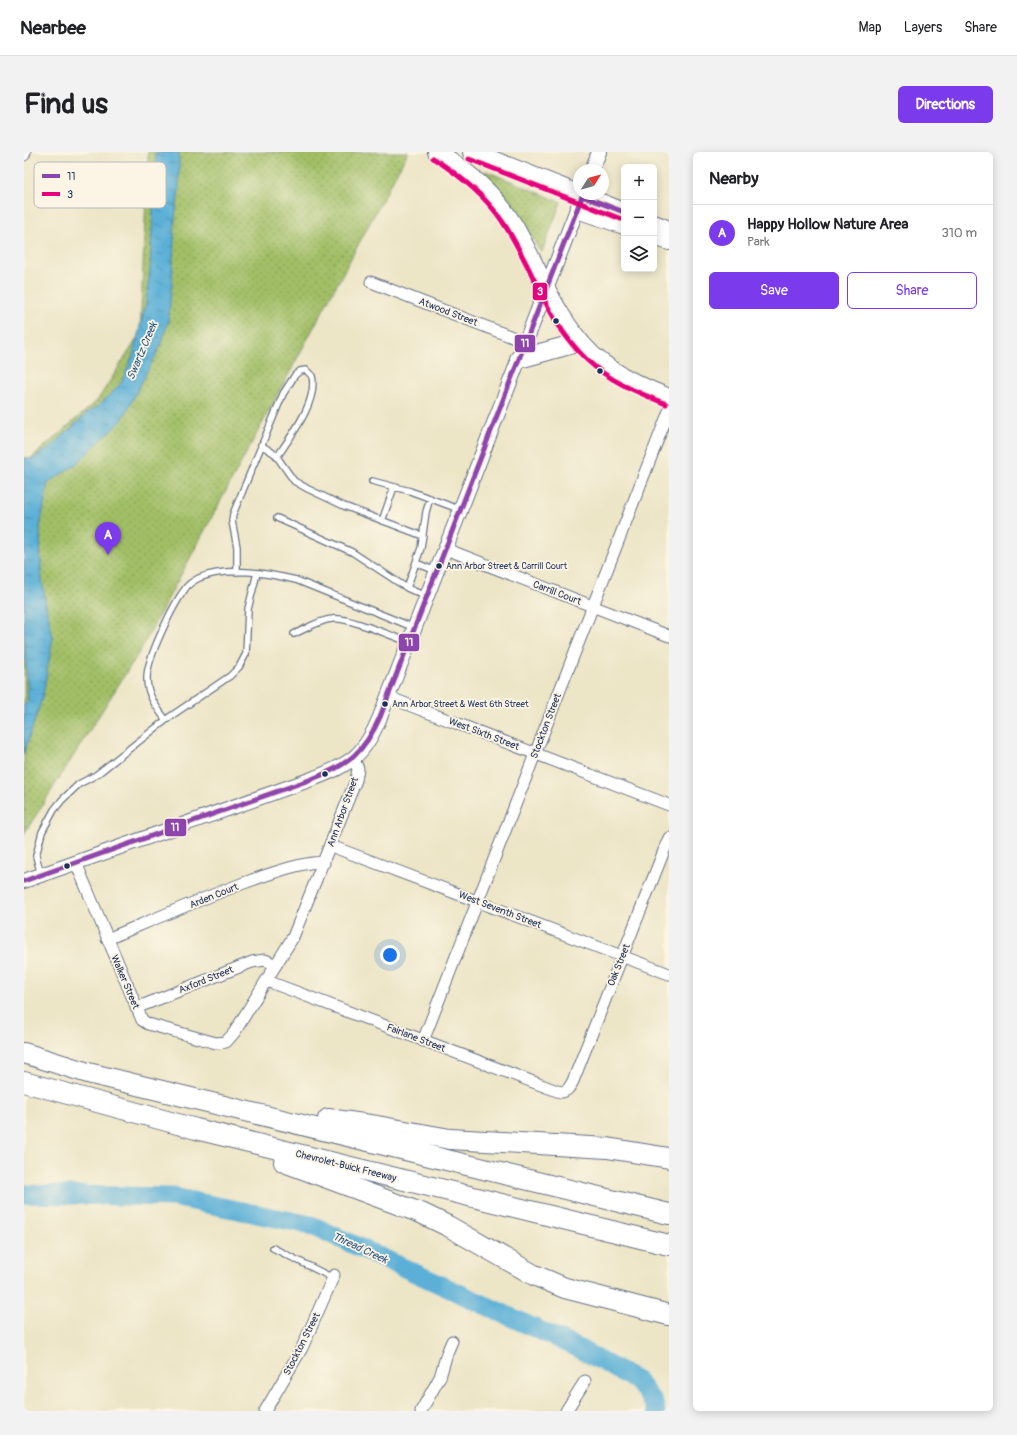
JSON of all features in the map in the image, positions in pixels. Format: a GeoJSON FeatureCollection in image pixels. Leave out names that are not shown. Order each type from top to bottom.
{"type":"FeatureCollection","features":[{"type":"Feature","properties":{"kind":"highway"},"geometry":{"type":"LineString","coordinates":[[24,1053],[88,1073],[669,1214]]}},
{"type":"Feature","properties":{"kind":"highway","name":"Chevrolet-Buick Freeway"},"geometry":{"type":"LineString","coordinates":[[24,1082],[196,1130],[669,1245]]}},
{"type":"Feature","properties":{"kind":"highway"},"geometry":{"type":"LineString","coordinates":[[229,1106],[377,1126],[450,1139],[607,1148],[669,1158]]}},
{"type":"Feature","properties":{"kind":"highway"},"geometry":{"type":"LineString","coordinates":[[196,1130],[421,1213],[448,1226],[534,1274],[565,1288],[669,1315]]}},
{"type":"Feature","properties":{"kind":"main road"},"geometry":{"type":"LineString","coordinates":[[437,152],[470,176],[500,206],[514,228],[563,320],[580,342],[599,360],[616,373],[640,386],[669,398]]}},
{"type":"Feature","properties":{"kind":"main road"},"geometry":{"type":"LineString","coordinates":[[472,152],[573,196]]}},
{"type":"Feature","properties":{"kind":"main road"},"geometry":{"type":"LineString","coordinates":[[581,200],[621,211]]}},
{"type":"Feature","properties":{"kind":"main road"},"geometry":{"type":"LineString","coordinates":[[657,225],[669,230]]}},
{"type":"Feature","properties":{"kind":"main road"},"geometry":{"type":"LineString","coordinates":[[519,359],[580,342]]}},
{"type":"Feature","properties":{"kind":"street"},"geometry":{"type":"LineString","coordinates":[[594,164],[599,152]]}},
{"type":"Feature","properties":{"kind":"street"},"geometry":{"type":"LineString","coordinates":[[24,881],[312,779],[339,768],[354,759],[370,739],[388,697],[581,200],[621,225]]}},
{"type":"Feature","properties":{"kind":"street"},"geometry":{"type":"LineString","coordinates":[[657,239],[669,243]]}},
{"type":"Feature","properties":{"kind":"street","name":"Atwood Street"},"geometry":{"type":"LineString","coordinates":[[371,282],[526,342]]}},
{"type":"Feature","properties":{"kind":"street","name":"Stockton Street"},"geometry":{"type":"LineString","coordinates":[[423,1041],[669,411]]}},
{"type":"Feature","properties":{"kind":"street","name":"Carrill Court"},"geometry":{"type":"LineString","coordinates":[[446,549],[669,636]]}},
{"type":"Feature","properties":{"kind":"street","name":"West Sixth Street"},"geometry":{"type":"LineString","coordinates":[[388,697],[669,805]]}},
{"type":"Feature","properties":{"kind":"street","name":"Ann Arbor Street"},"geometry":{"type":"LineString","coordinates":[[226,1042],[233,1036],[297,930],[356,780],[358,769],[354,759]]}},
{"type":"Feature","properties":{"kind":"street","name":"Oak Street"},"geometry":{"type":"LineString","coordinates":[[566,1091],[573,1081],[669,838]]}},
{"type":"Feature","properties":{"kind":"street","name":"West Seventh Street"},"geometry":{"type":"LineString","coordinates":[[331,846],[669,974]]}},
{"type":"Feature","properties":{"kind":"street","name":"Walker Street"},"geometry":{"type":"LineString","coordinates":[[76,862],[142,1020],[148,1024],[216,1043],[226,1042]]}},
{"type":"Feature","properties":{"kind":"street","name":"Arden Court"},"geometry":{"type":"LineString","coordinates":[[107,939],[266,875],[298,865],[317,862],[324,863]]}},
{"type":"Feature","properties":{"kind":"street","name":"Axford Street"},"geometry":{"type":"LineString","coordinates":[[136,1008],[252,962],[265,960],[276,965]]}},
{"type":"Feature","properties":{"kind":"street","name":"Fairlane Street"},"geometry":{"type":"LineString","coordinates":[[267,981],[557,1091],[566,1091]]}},
{"type":"Feature","properties":{"kind":"street","name":"Stockton Street"},"geometry":{"type":"LineString","coordinates":[[265,1411],[302,1348],[333,1277]]}},
{"type":"Feature","properties":{"kind":"street"},"geometry":{"type":"LineString","coordinates":[[421,1411],[440,1377],[448,1349],[452,1341]]}},
{"type":"Feature","properties":{"kind":"street"},"geometry":{"type":"LineString","coordinates":[[566,1411],[585,1381]]}},
{"type":"Feature","properties":{"kind":"lane"},"geometry":{"type":"LineString","coordinates":[[237,572],[237,547],[232,521],[237,502],[260,445],[288,384],[300,370],[309,372],[312,376],[314,384],[310,401],[277,457]]}},
{"type":"Feature","properties":{"kind":"lane"},"geometry":{"type":"LineString","coordinates":[[260,445],[277,457],[290,475],[299,484],[344,506],[423,536]]}},
{"type":"Feature","properties":{"kind":"lane"},"geometry":{"type":"LineString","coordinates":[[372,480],[430,498],[461,510]]}},
{"type":"Feature","properties":{"kind":"lane"},"geometry":{"type":"LineString","coordinates":[[382,521],[394,486]]}},
{"type":"Feature","properties":{"kind":"lane"},"geometry":{"type":"LineString","coordinates":[[407,588],[416,563],[423,536],[426,512],[430,498]]}},
{"type":"Feature","properties":{"kind":"lane"},"geometry":{"type":"LineString","coordinates":[[277,518],[352,552],[407,588],[427,598]]}},
{"type":"Feature","properties":{"kind":"lane"},"geometry":{"type":"LineString","coordinates":[[416,563],[437,571]]}},
{"type":"Feature","properties":{"kind":"lane"},"geometry":{"type":"LineString","coordinates":[[166,720],[152,700],[146,680],[150,660],[180,596],[192,582],[207,576],[237,572],[257,573],[296,580],[415,628]]}},
{"type":"Feature","properties":{"kind":"lane"},"geometry":{"type":"LineString","coordinates":[[41,875],[36,860],[37,853],[45,826],[58,805],[79,784],[96,775],[166,720],[230,676],[242,663],[247,649],[248,609],[257,573]]}},
{"type":"Feature","properties":{"kind":"lane"},"geometry":{"type":"LineString","coordinates":[[294,634],[326,620],[337,619],[353,622],[410,642]]}},
{"type":"Feature","properties":{"kind":"lane"},"geometry":{"type":"LineString","coordinates":[[273,1248],[333,1277]]}},
{"type":"Feature","properties":{"kind":"green space"},"geometry":{"type":"Polygon","coordinates":[[[148,152],[408,152],[140,651],[24,834],[24,457],[30,459],[97,401],[140,334],[146,208],[166,208],[166,162],[148,162],[148,152]]]}},
{"type":"Feature","properties":{"kind":"green space"},"geometry":{"type":"Polygon","coordinates":[[[486,171],[561,202],[542,252],[539,250],[508,200],[484,173],[486,171]]]}},
{"type":"Feature","properties":{"kind":"green space"},"geometry":{"type":"Polygon","coordinates":[[[553,320],[566,339],[562,340],[551,325],[553,320]]]}},
{"type":"Feature","properties":{"kind":"water","name":"Swartz Creek"},"geometry":{"type":"Polygon","coordinates":[[[156,152],[179,152],[179,190],[175,217],[172,281],[168,323],[159,349],[122,420],[74,466],[48,483],[40,528],[41,572],[46,606],[53,637],[43,695],[24,753],[24,705],[28,701],[24,626],[24,459],[34,458],[51,447],[88,412],[99,406],[121,383],[133,355],[146,302],[150,269],[153,208],[166,208],[166,162],[155,162],[156,152]]]}},
{"type":"Feature","properties":{"kind":"waterway","name":"Thread Creek"},"geometry":{"type":"LineString","coordinates":[[24,1194],[173,1197],[311,1225],[580,1349],[637,1381],[654,1403],[656,1411]]}},
{"type":"Feature","properties":{"kind":"transit line","name":"3"},"geometry":{"type":"LineString","coordinates":[[433,158],[452,171],[480,194],[502,221],[523,256],[550,311],[561,329],[587,360],[615,380],[635,391],[666,404]]}},
{"type":"Feature","properties":{"kind":"transit line","name":"3"},"geometry":{"type":"LineString","coordinates":[[469,159],[621,219]]}},
{"type":"Feature","properties":{"kind":"transit line","name":"11"},"geometry":{"type":"LineString","coordinates":[[24,881],[325,774],[345,763],[361,749],[368,740],[380,717],[581,200]]}},
{"type":"Feature","properties":{"kind":"transit line","name":"11"},"geometry":{"type":"LineString","coordinates":[[592,200],[621,211]]}},
{"type":"Feature","properties":{"kind":"place","name":"Happy Hollow Nature Area"},"geometry":{"type":"Point","coordinates":[108,555]}},
{"type":"Feature","properties":{"kind":"place","name":"Ann Arbor Street & Carrill Court"},"geometry":{"type":"Point","coordinates":[439,566]}},
{"type":"Feature","properties":{"kind":"place","name":"Ann Arbor Street & West 6th Street"},"geometry":{"type":"Point","coordinates":[385,704]}}]}
